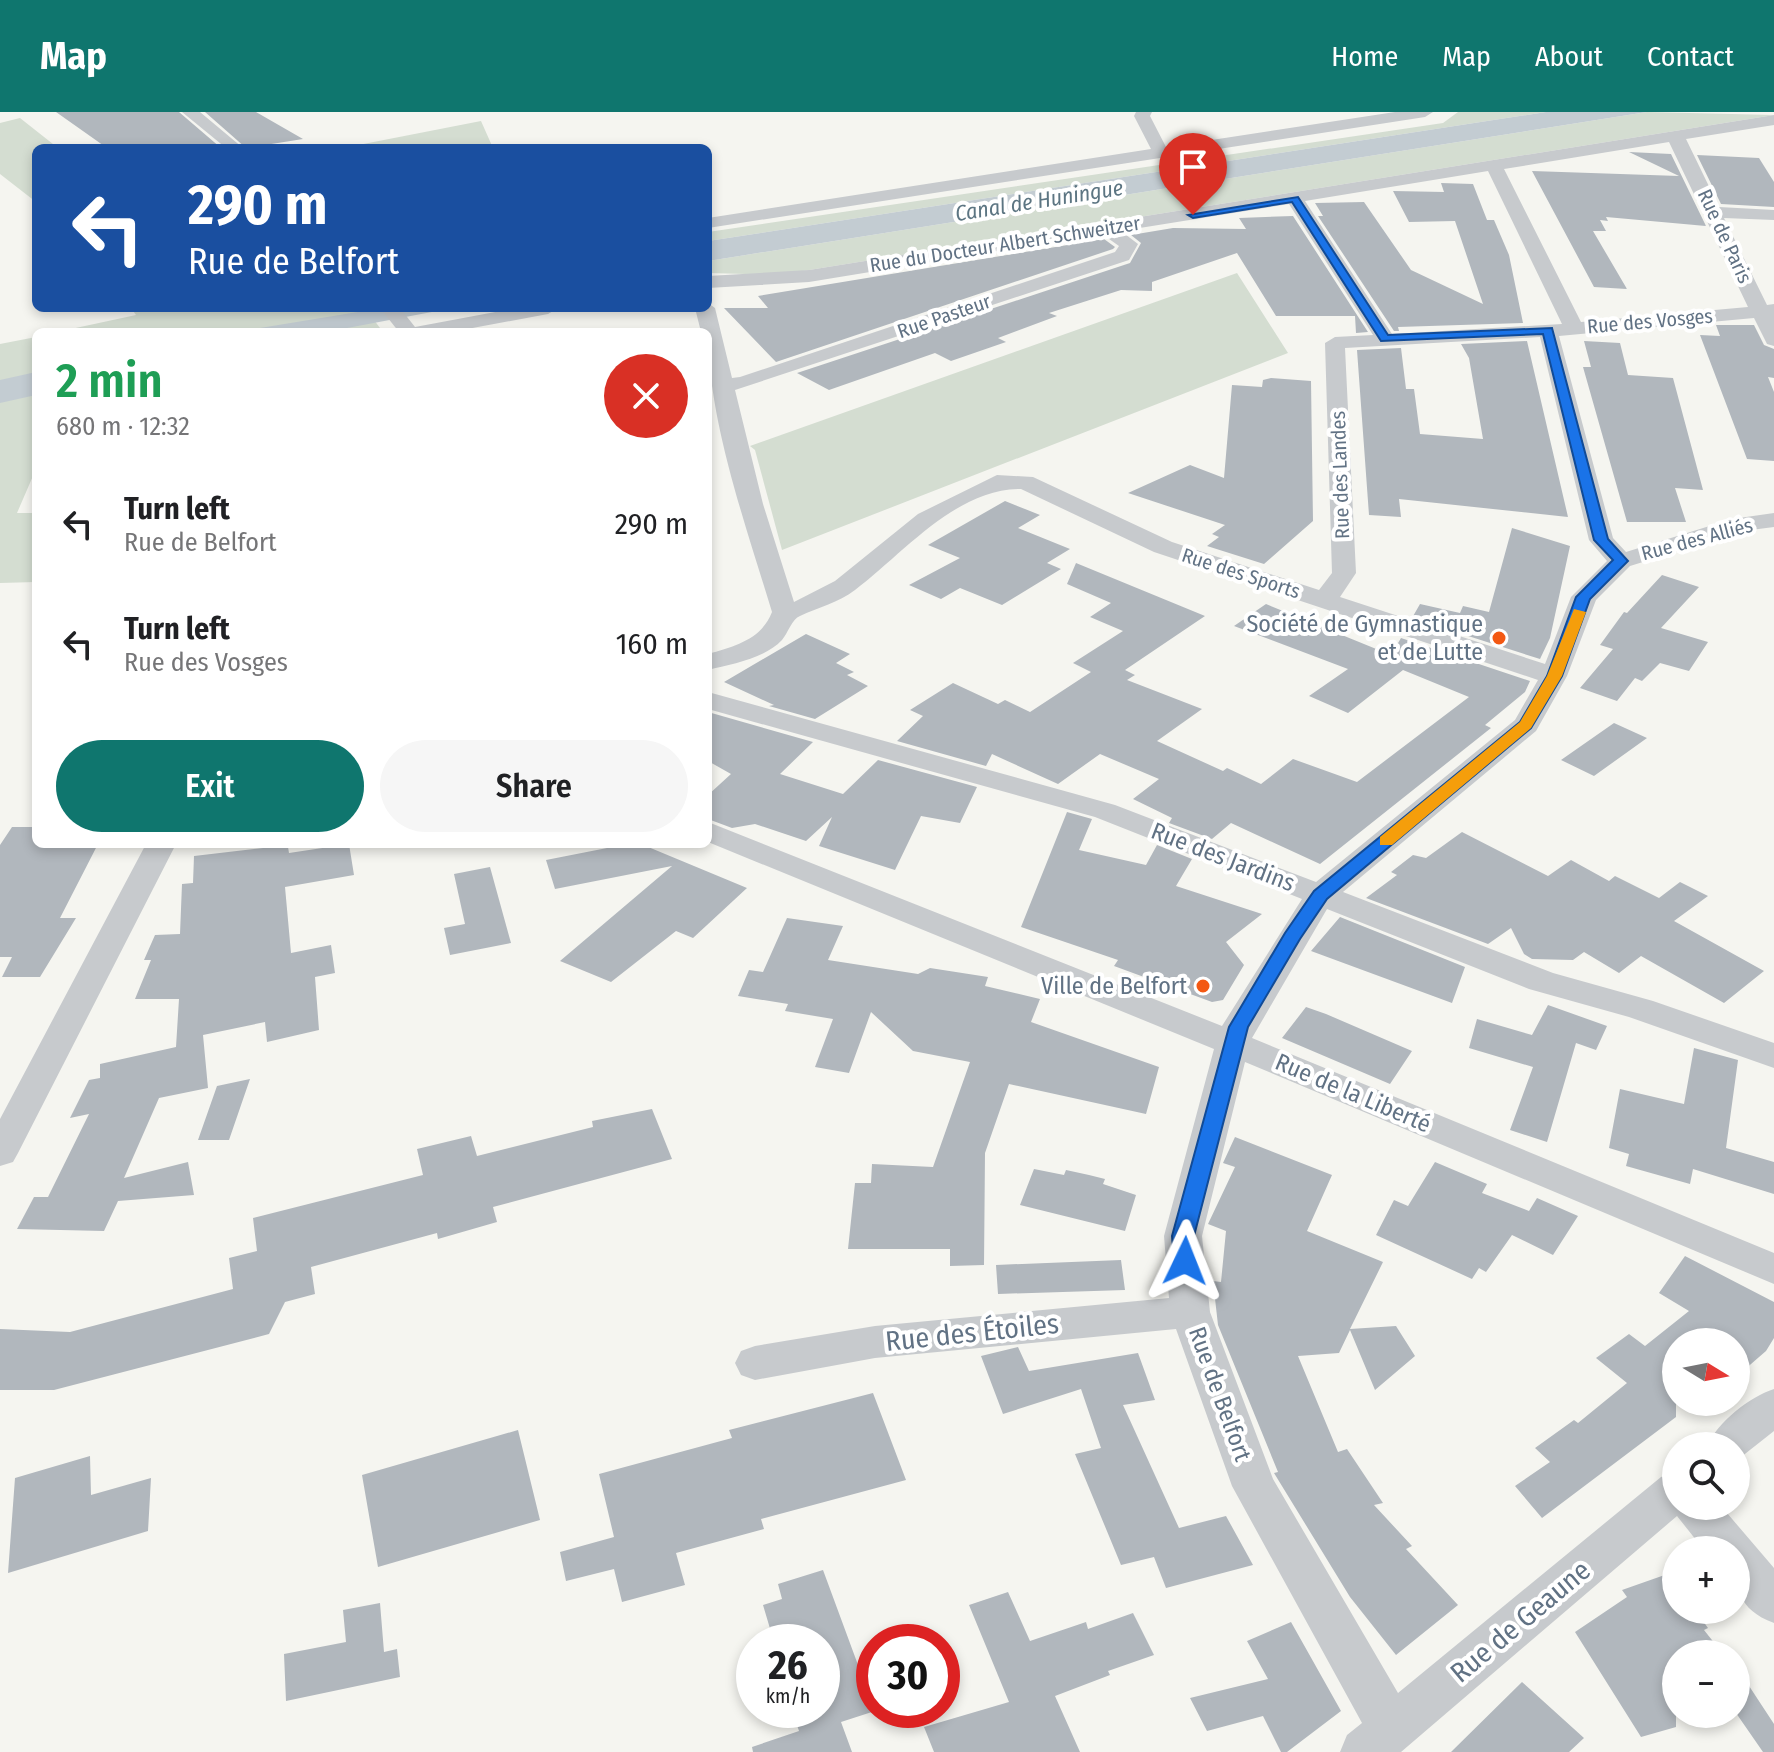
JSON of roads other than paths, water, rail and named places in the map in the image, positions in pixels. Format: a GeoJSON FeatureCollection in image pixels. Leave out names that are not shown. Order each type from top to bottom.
{"type":"FeatureCollection","features":[{"type":"Feature","properties":{"kind":"street"},"geometry":{"type":"LineString","coordinates":[[190,112],[231,144]]}},
{"type":"Feature","properties":{"kind":"street"},"geometry":{"type":"LineString","coordinates":[[1144,112],[1142,116],[1161,153]]}},
{"type":"Feature","properties":{"kind":"street"},"geometry":{"type":"LineString","coordinates":[[712,222],[1425,112]]}},
{"type":"Feature","properties":{"kind":"street","name":"Rue du Docteur Albert Schweitzer"},"geometry":{"type":"LineString","coordinates":[[712,282],[809,276],[1774,120]]}},
{"type":"Feature","properties":{"kind":"street","name":"Rue de Paris"},"geometry":{"type":"LineString","coordinates":[[1671,136],[1679,141],[1767,310],[1774,340]]}},
{"type":"Feature","properties":{"kind":"street"},"geometry":{"type":"LineString","coordinates":[[1494,166],[1574,327]]}},
{"type":"Feature","properties":{"kind":"street"},"geometry":{"type":"LineString","coordinates":[[1295,199],[1385,338]]}},
{"type":"Feature","properties":{"kind":"street"},"geometry":{"type":"LineString","coordinates":[[1714,212],[1774,215]]}},
{"type":"Feature","properties":{"kind":"street","name":"Rue Pasteur"},"geometry":{"type":"LineString","coordinates":[[721,386],[743,383],[1122,256],[1129,244],[1103,227]]}},
{"type":"Feature","properties":{"kind":"street","name":"Rue des Vosges"},"geometry":{"type":"LineString","coordinates":[[1335,343],[1548,331],[1767,310]]}},
{"type":"Feature","properties":{"kind":"street"},"geometry":{"type":"LineString","coordinates":[[394,312],[409,328]]}},
{"type":"Feature","properties":{"kind":"street"},"geometry":{"type":"LineString","coordinates":[[423,328],[523,312]]}},
{"type":"Feature","properties":{"kind":"street"},"geometry":{"type":"LineString","coordinates":[[1548,331],[1601,540],[1621,561]]}},
{"type":"Feature","properties":{"kind":"street"},"geometry":{"type":"LineString","coordinates":[[712,342],[751,504],[785,612],[781,626],[768,640],[747,651],[712,661]]}},
{"type":"Feature","properties":{"kind":"street","name":"Rue des Landes"},"geometry":{"type":"LineString","coordinates":[[1325,600],[1344,573],[1335,343]]}},
{"type":"Feature","properties":{"kind":"street","name":"Rue des Sports"},"geometry":{"type":"LineString","coordinates":[[785,612],[808,608],[831,598],[926,519],[997,482],[1025,482],[1163,547],[1554,676]]}},
{"type":"Feature","properties":{"kind":"street","name":"Rue des Alliés"},"geometry":{"type":"LineString","coordinates":[[1621,561],[1740,524],[1774,520]]}},
{"type":"Feature","properties":{"kind":"street","name":"Rue de Belfort"},"geometry":{"type":"LineString","coordinates":[[1378,1740],[1254,1486],[1190,1312],[1183,1236],[1238,1027],[1320,895],[1526,725],[1554,676],[1584,597],[1621,561]]}},
{"type":"Feature","properties":{"kind":"street","name":"Rue des Jardins"},"geometry":{"type":"LineString","coordinates":[[712,701],[1105,811],[1541,981],[1641,1009],[1774,1056]]}},
{"type":"Feature","properties":{"kind":"street","name":"Rue de la Liberté"},"geometry":{"type":"LineString","coordinates":[[712,833],[1233,1043],[1774,1269]]}},
{"type":"Feature","properties":{"kind":"street"},"geometry":{"type":"LineString","coordinates":[[2,1146],[159,848]]}},
{"type":"Feature","properties":{"kind":"street","name":"Rue des Étoiles"},"geometry":{"type":"LineString","coordinates":[[755,1363],[875,1342],[1190,1312]]}},
{"type":"Feature","properties":{"kind":"street"},"geometry":{"type":"LineString","coordinates":[[1744,1432],[1774,1406]]}},
{"type":"Feature","properties":{"kind":"street","name":"Rue de Geaune"},"geometry":{"type":"LineString","coordinates":[[1378,1740],[1662,1502]]}},
{"type":"Feature","properties":{"kind":"street"},"geometry":{"type":"LineString","coordinates":[[1706,1520],[1719,1536]]}},
{"type":"Feature","properties":{"kind":"street"},"geometry":{"type":"LineString","coordinates":[[1750,1573],[1774,1602]]}},
{"type":"Feature","properties":{"kind":"water","name":"Canal de Huningue"},"geometry":{"type":"Polygon","coordinates":[[[1546,112],[1647,112],[712,260],[712,240],[1546,112]]]}},
{"type":"Feature","properties":{"kind":"water"},"geometry":{"type":"Polygon","coordinates":[[[358,312],[432,312],[347,328],[260,328],[358,312]]]}},
{"type":"Feature","properties":{"kind":"water"},"geometry":{"type":"Polygon","coordinates":[[[32,373],[32,396],[0,403],[0,380],[32,373]]]}},
{"type":"Feature","properties":{"kind":"place","name":"Société de Gymnastique et de Lutte"},"geometry":{"type":"Point","coordinates":[1499,638]}},
{"type":"Feature","properties":{"kind":"place","name":"Ville de Belfort"},"geometry":{"type":"Point","coordinates":[1203,986]}}]}
